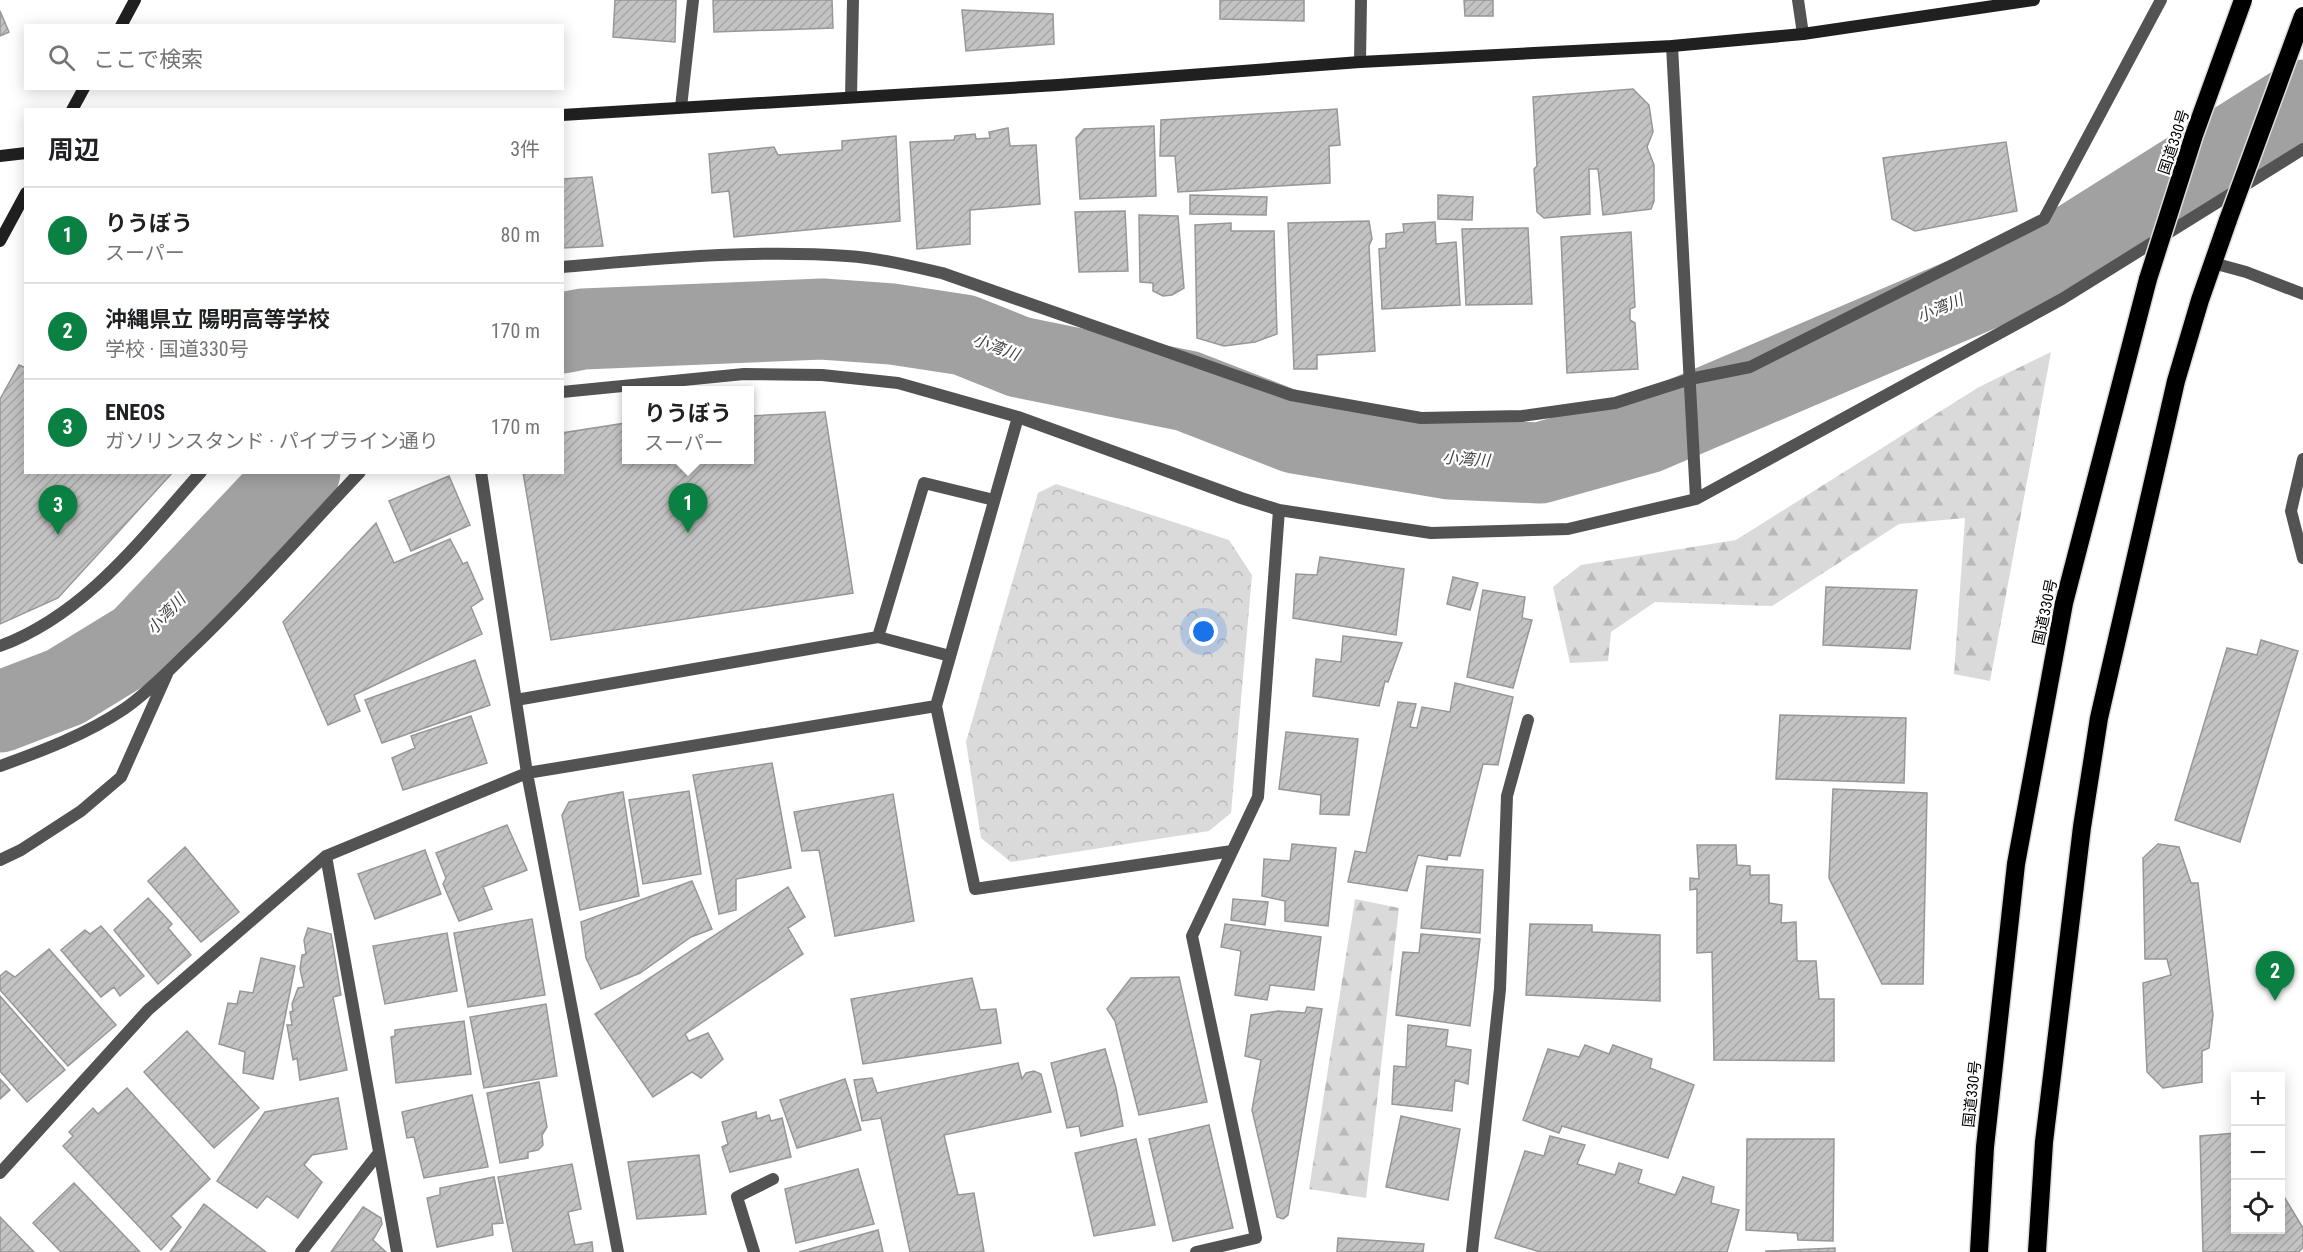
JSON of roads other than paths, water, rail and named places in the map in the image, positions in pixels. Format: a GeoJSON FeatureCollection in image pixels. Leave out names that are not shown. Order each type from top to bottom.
{"type":"FeatureCollection","features":[{"type":"Feature","properties":{"kind":"highway","name":"国道330号"},"geometry":{"type":"LineString","coordinates":[[1979,1252],[1985,1147],[2016,864],[2064,603],[2148,279],[2194,135],[2243,0]]}},
{"type":"Feature","properties":{"kind":"highway"},"geometry":{"type":"LineString","coordinates":[[2037,1252],[2044,1142],[2082,827],[2099,718],[2176,381],[2200,300],[2303,16]]}},
{"type":"Feature","properties":{"kind":"street"},"geometry":{"type":"LineString","coordinates":[[122,24],[135,0]]}},
{"type":"Feature","properties":{"kind":"street"},"geometry":{"type":"LineString","coordinates":[[681,107],[693,0]]}},
{"type":"Feature","properties":{"kind":"street"},"geometry":{"type":"LineString","coordinates":[[851,97],[853,0]]}},
{"type":"Feature","properties":{"kind":"street"},"geometry":{"type":"LineString","coordinates":[[1360,62],[1361,0]]}},
{"type":"Feature","properties":{"kind":"street"},"geometry":{"type":"LineString","coordinates":[[1798,0],[1803,34]]}},
{"type":"Feature","properties":{"kind":"street"},"geometry":{"type":"LineString","coordinates":[[564,115],[1058,85],[1360,62],[1672,46],[1803,34],[2034,0]]}},
{"type":"Feature","properties":{"kind":"street"},"geometry":{"type":"LineString","coordinates":[[564,267],[700,255],[849,256],[942,273],[1291,395],[1421,418],[1522,416],[1615,404],[1690,379],[1750,367],[2044,219],[2161,0]]}},
{"type":"Feature","properties":{"kind":"street"},"geometry":{"type":"LineString","coordinates":[[1672,46],[1696,500]]}},
{"type":"Feature","properties":{"kind":"street"},"geometry":{"type":"LineString","coordinates":[[73,108],[83,90]]}},
{"type":"Feature","properties":{"kind":"street"},"geometry":{"type":"LineString","coordinates":[[623,386],[744,374],[822,375],[898,383],[1018,417],[1279,510],[1431,533],[1568,529],[1696,500],[2062,299],[2303,149]]}},
{"type":"Feature","properties":{"kind":"street"},"geometry":{"type":"LineString","coordinates":[[0,156],[24,153]]}},
{"type":"Feature","properties":{"kind":"street"},"geometry":{"type":"LineString","coordinates":[[0,241],[24,197]]}},
{"type":"Feature","properties":{"kind":"street"},"geometry":{"type":"LineString","coordinates":[[2213,263],[2246,272],[2303,294]]}},
{"type":"Feature","properties":{"kind":"street"},"geometry":{"type":"LineString","coordinates":[[564,392],[622,386]]}},
{"type":"Feature","properties":{"kind":"street"},"geometry":{"type":"LineString","coordinates":[[1018,417],[936,706],[975,889],[1232,850]]}},
{"type":"Feature","properties":{"kind":"street"},"geometry":{"type":"LineString","coordinates":[[2303,459],[2291,512],[2303,558]]}},
{"type":"Feature","properties":{"kind":"street"},"geometry":{"type":"LineString","coordinates":[[0,646],[21,638],[62,614],[104,579],[199,474]]}},
{"type":"Feature","properties":{"kind":"street"},"geometry":{"type":"LineString","coordinates":[[0,766],[37,753],[125,709],[224,618],[358,474]]}},
{"type":"Feature","properties":{"kind":"street"},"geometry":{"type":"LineString","coordinates":[[481,474],[527,773],[618,1252]]}},
{"type":"Feature","properties":{"kind":"street"},"geometry":{"type":"LineString","coordinates":[[878,637],[924,483],[994,500]]}},
{"type":"Feature","properties":{"kind":"street"},"geometry":{"type":"LineString","coordinates":[[1196,1252],[1256,1238],[1192,936],[1258,797],[1279,510]]}},
{"type":"Feature","properties":{"kind":"street"},"geometry":{"type":"LineString","coordinates":[[516,700],[878,637],[950,656]]}},
{"type":"Feature","properties":{"kind":"street"},"geometry":{"type":"LineString","coordinates":[[0,860],[21,850],[81,811],[121,777],[168,671]]}},
{"type":"Feature","properties":{"kind":"street"},"geometry":{"type":"LineString","coordinates":[[0,1173],[148,1010],[326,856],[527,773],[936,706]]}},
{"type":"Feature","properties":{"kind":"street"},"geometry":{"type":"LineString","coordinates":[[1472,1252],[1500,989],[1507,796],[1527,720]]}},
{"type":"Feature","properties":{"kind":"street"},"geometry":{"type":"LineString","coordinates":[[326,856],[397,1252]]}},
{"type":"Feature","properties":{"kind":"street"},"geometry":{"type":"LineString","coordinates":[[300,1252],[378,1154]]}},
{"type":"Feature","properties":{"kind":"street"},"geometry":{"type":"LineString","coordinates":[[754,1252],[737,1197],[773,1179]]}},
{"type":"Feature","properties":{"kind":"waterway","name":"小湾川"},"geometry":{"type":"LineString","coordinates":[[564,333],[583,329],[822,319],[892,324],[964,335],[1019,357],[1187,391],[1295,433],[1450,459],[1540,463],[1647,433],[2043,264],[2303,100]]}},
{"type":"Feature","properties":{"kind":"waterway","name":"小湾川"},"geometry":{"type":"LineString","coordinates":[[0,712],[65,687],[140,641],[298,474]]}},
{"type":"Feature","properties":{"kind":"place","name":"りうぼう"},"geometry":{"type":"Point","coordinates":[688,533]}},
{"type":"Feature","properties":{"kind":"place","name":"ENEOS"},"geometry":{"type":"Point","coordinates":[58,535]}},
{"type":"Feature","properties":{"kind":"place","name":"沖縄県立 陽明高等学校"},"geometry":{"type":"Point","coordinates":[2275,1001]}}]}
